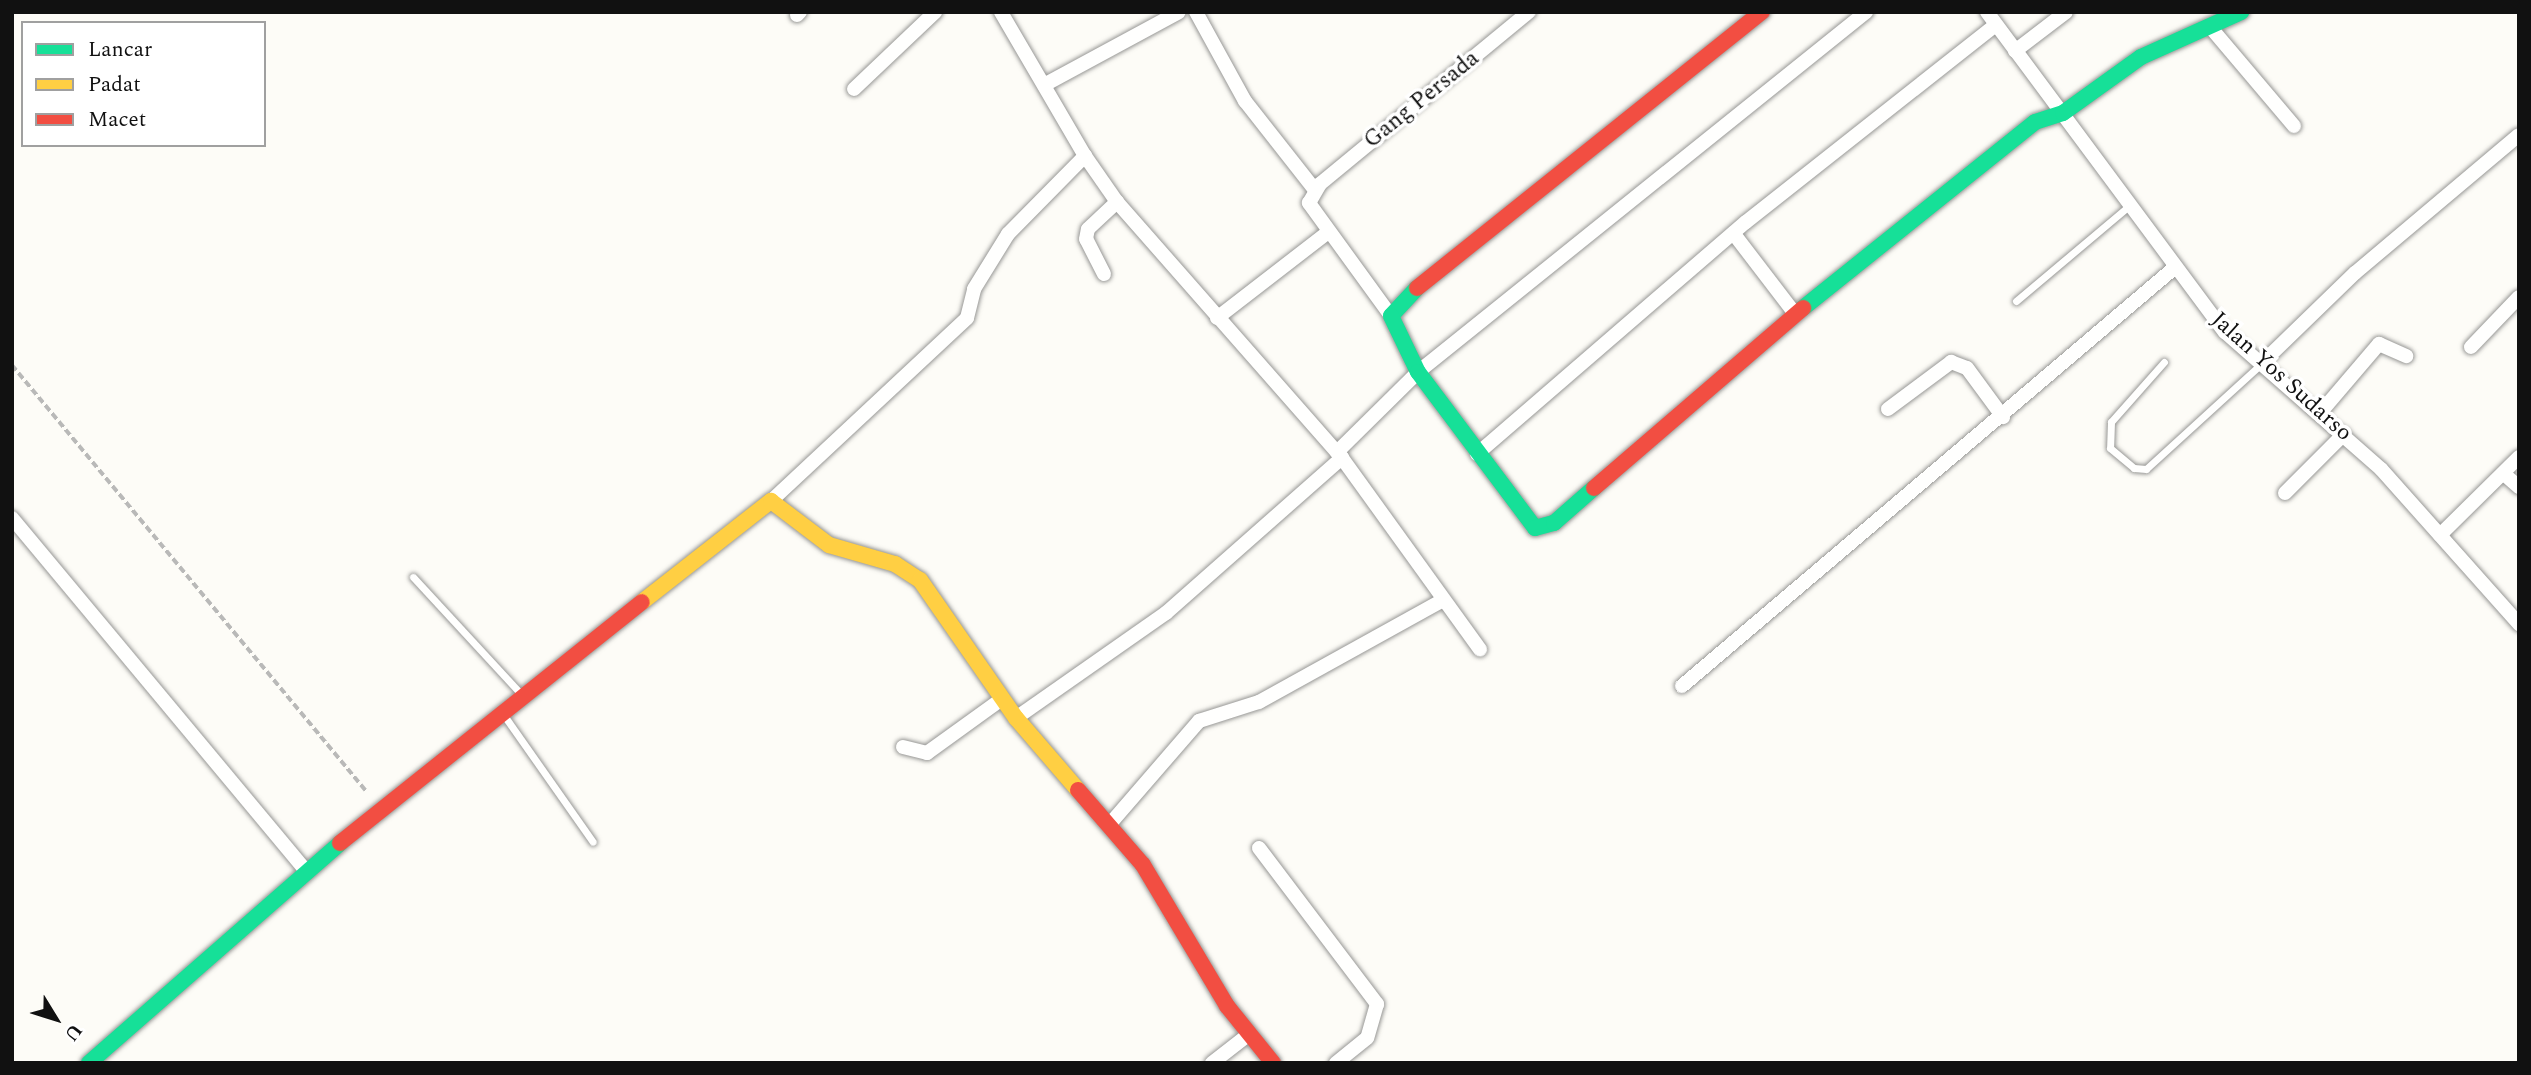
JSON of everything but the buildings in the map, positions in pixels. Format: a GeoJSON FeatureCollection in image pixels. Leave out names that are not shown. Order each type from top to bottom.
{"type":"FeatureCollection","features":[{"type":"Feature","properties":{"kind":"street"},"geometry":{"type":"LineString","coordinates":[[854,89],[935,12]]}},
{"type":"Feature","properties":{"kind":"street"},"geometry":{"type":"LineString","coordinates":[[1001,12],[1085,156],[1117,202],[1339,455],[1480,649]]}},
{"type":"Feature","properties":{"kind":"street"},"geometry":{"type":"LineString","coordinates":[[1044,85],[1179,12]]}},
{"type":"Feature","properties":{"kind":"street"},"geometry":{"type":"LineString","coordinates":[[1196,12],[1245,101],[1315,190],[1309,203],[1326,233],[1391,316],[1418,372],[1535,528],[1544,529],[1801,310],[1997,149],[2035,122],[2063,113],[2141,57],[2212,29],[2241,12]]}},
{"type":"Feature","properties":{"kind":"street","name":"Gang Persada"},"geometry":{"type":"LineString","coordinates":[[1315,190],[1529,12]]}},
{"type":"Feature","properties":{"kind":"street"},"geometry":{"type":"LineString","coordinates":[[1391,316],[1418,288],[1762,12]]}},
{"type":"Feature","properties":{"kind":"street"},"geometry":{"type":"LineString","coordinates":[[1016,719],[1166,613],[1339,455],[1418,372],[1866,12]]}},
{"type":"Feature","properties":{"kind":"street","name":"Jalan Yos Sudarso"},"geometry":{"type":"LineString","coordinates":[[1987,12],[2131,204],[2173,269],[2225,332],[2344,433],[2519,624]]}},
{"type":"Feature","properties":{"kind":"street"},"geometry":{"type":"LineString","coordinates":[[2015,51],[2066,12]]}},
{"type":"Feature","properties":{"kind":"street"},"geometry":{"type":"LineString","coordinates":[[1477,454],[1739,229],[1995,25]]}},
{"type":"Feature","properties":{"kind":"street"},"geometry":{"type":"LineString","coordinates":[[2212,29],[2294,126]]}},
{"type":"Feature","properties":{"kind":"street"},"geometry":{"type":"LineString","coordinates":[[2261,364],[2355,274],[2519,135]]}},
{"type":"Feature","properties":{"kind":"street"},"geometry":{"type":"LineString","coordinates":[[89,1063],[379,807],[499,709],[771,501],[967,318],[974,289],[1008,234],[1085,156]]}},
{"type":"Feature","properties":{"kind":"street"},"geometry":{"type":"LineString","coordinates":[[1104,274],[1086,239],[1088,229],[1117,202]]}},
{"type":"Feature","properties":{"kind":"street"},"geometry":{"type":"LineString","coordinates":[[1739,229],[1801,310]]}},
{"type":"Feature","properties":{"kind":"street"},"geometry":{"type":"LineString","coordinates":[[1217,318],[1326,233]]}},
{"type":"Feature","properties":{"kind":"street"},"geometry":{"type":"LineString","coordinates":[[1682,687],[2003,417],[2173,269]]}},
{"type":"Feature","properties":{"kind":"street"},"geometry":{"type":"LineString","coordinates":[[2471,347],[2519,297]]}},
{"type":"Feature","properties":{"kind":"street"},"geometry":{"type":"LineString","coordinates":[[2320,413],[2379,344],[2406,356]]}},
{"type":"Feature","properties":{"kind":"street"},"geometry":{"type":"LineString","coordinates":[[1888,409],[1951,362],[1967,368],[2003,417]]}},
{"type":"Feature","properties":{"kind":"street"},"geometry":{"type":"LineString","coordinates":[[2285,493],[2344,433]]}},
{"type":"Feature","properties":{"kind":"street"},"geometry":{"type":"LineString","coordinates":[[2440,535],[2519,457]]}},
{"type":"Feature","properties":{"kind":"street"},"geometry":{"type":"LineString","coordinates":[[2504,474],[2519,487]]}},
{"type":"Feature","properties":{"kind":"street"},"geometry":{"type":"LineString","coordinates":[[771,501],[829,545],[910,570],[1016,719],[1109,825],[1173,908],[1248,1035],[1273,1063]]}},
{"type":"Feature","properties":{"kind":"street"},"geometry":{"type":"LineString","coordinates":[[12,518],[305,870]]}},
{"type":"Feature","properties":{"kind":"street"},"geometry":{"type":"LineString","coordinates":[[1109,825],[1199,721],[1252,705],[1443,600]]}},
{"type":"Feature","properties":{"kind":"street"},"geometry":{"type":"LineString","coordinates":[[903,747],[927,753],[1002,699]]}},
{"type":"Feature","properties":{"kind":"street"},"geometry":{"type":"LineString","coordinates":[[1259,848],[1377,1004],[1367,1038],[1336,1063]]}},
{"type":"Feature","properties":{"kind":"street"},"geometry":{"type":"LineString","coordinates":[[1212,1063],[1248,1035]]}},
{"type":"Feature","properties":{"kind":"lane"},"geometry":{"type":"LineString","coordinates":[[2016,301],[2131,204]]}},
{"type":"Feature","properties":{"kind":"lane"},"geometry":{"type":"LineString","coordinates":[[2164,362],[2111,422],[2110,448],[2134,468],[2146,469],[2261,364]]}},
{"type":"Feature","properties":{"kind":"lane"},"geometry":{"type":"LineString","coordinates":[[413,576],[520,693]]}},
{"type":"Feature","properties":{"kind":"lane"},"geometry":{"type":"LineString","coordinates":[[499,709],[593,842]]}},
{"type":"Feature","properties":{"kind":"path"},"geometry":{"type":"LineString","coordinates":[[12,365],[379,807]]}},
{"type":"Feature","properties":{"kind":"traffic: fast"},"geometry":{"type":"LineString","coordinates":[[1803,308],[2035,122],[2063,113],[2141,57],[2241,12]]}},
{"type":"Feature","properties":{"kind":"traffic: fast"},"geometry":{"type":"LineString","coordinates":[[1417,288],[1391,316],[1418,372],[1535,528],[1554,523],[1594,488]]}},
{"type":"Feature","properties":{"kind":"traffic: fast"},"geometry":{"type":"LineString","coordinates":[[89,1063],[340,843]]}},
{"type":"Feature","properties":{"kind":"traffic: slow"},"geometry":{"type":"LineString","coordinates":[[642,602],[771,501],[829,545],[895,564],[920,580],[1016,718],[1078,790]]}},
{"type":"Feature","properties":{"kind":"traffic: jam"},"geometry":{"type":"LineString","coordinates":[[1417,288],[1762,12]]}},
{"type":"Feature","properties":{"kind":"traffic: jam"},"geometry":{"type":"LineString","coordinates":[[1594,488],[1803,308]]}},
{"type":"Feature","properties":{"kind":"traffic: jam"},"geometry":{"type":"LineString","coordinates":[[340,843],[642,602]]}},
{"type":"Feature","properties":{"kind":"traffic: jam"},"geometry":{"type":"LineString","coordinates":[[1078,790],[1143,865],[1227,1006],[1273,1063]]}}]}
